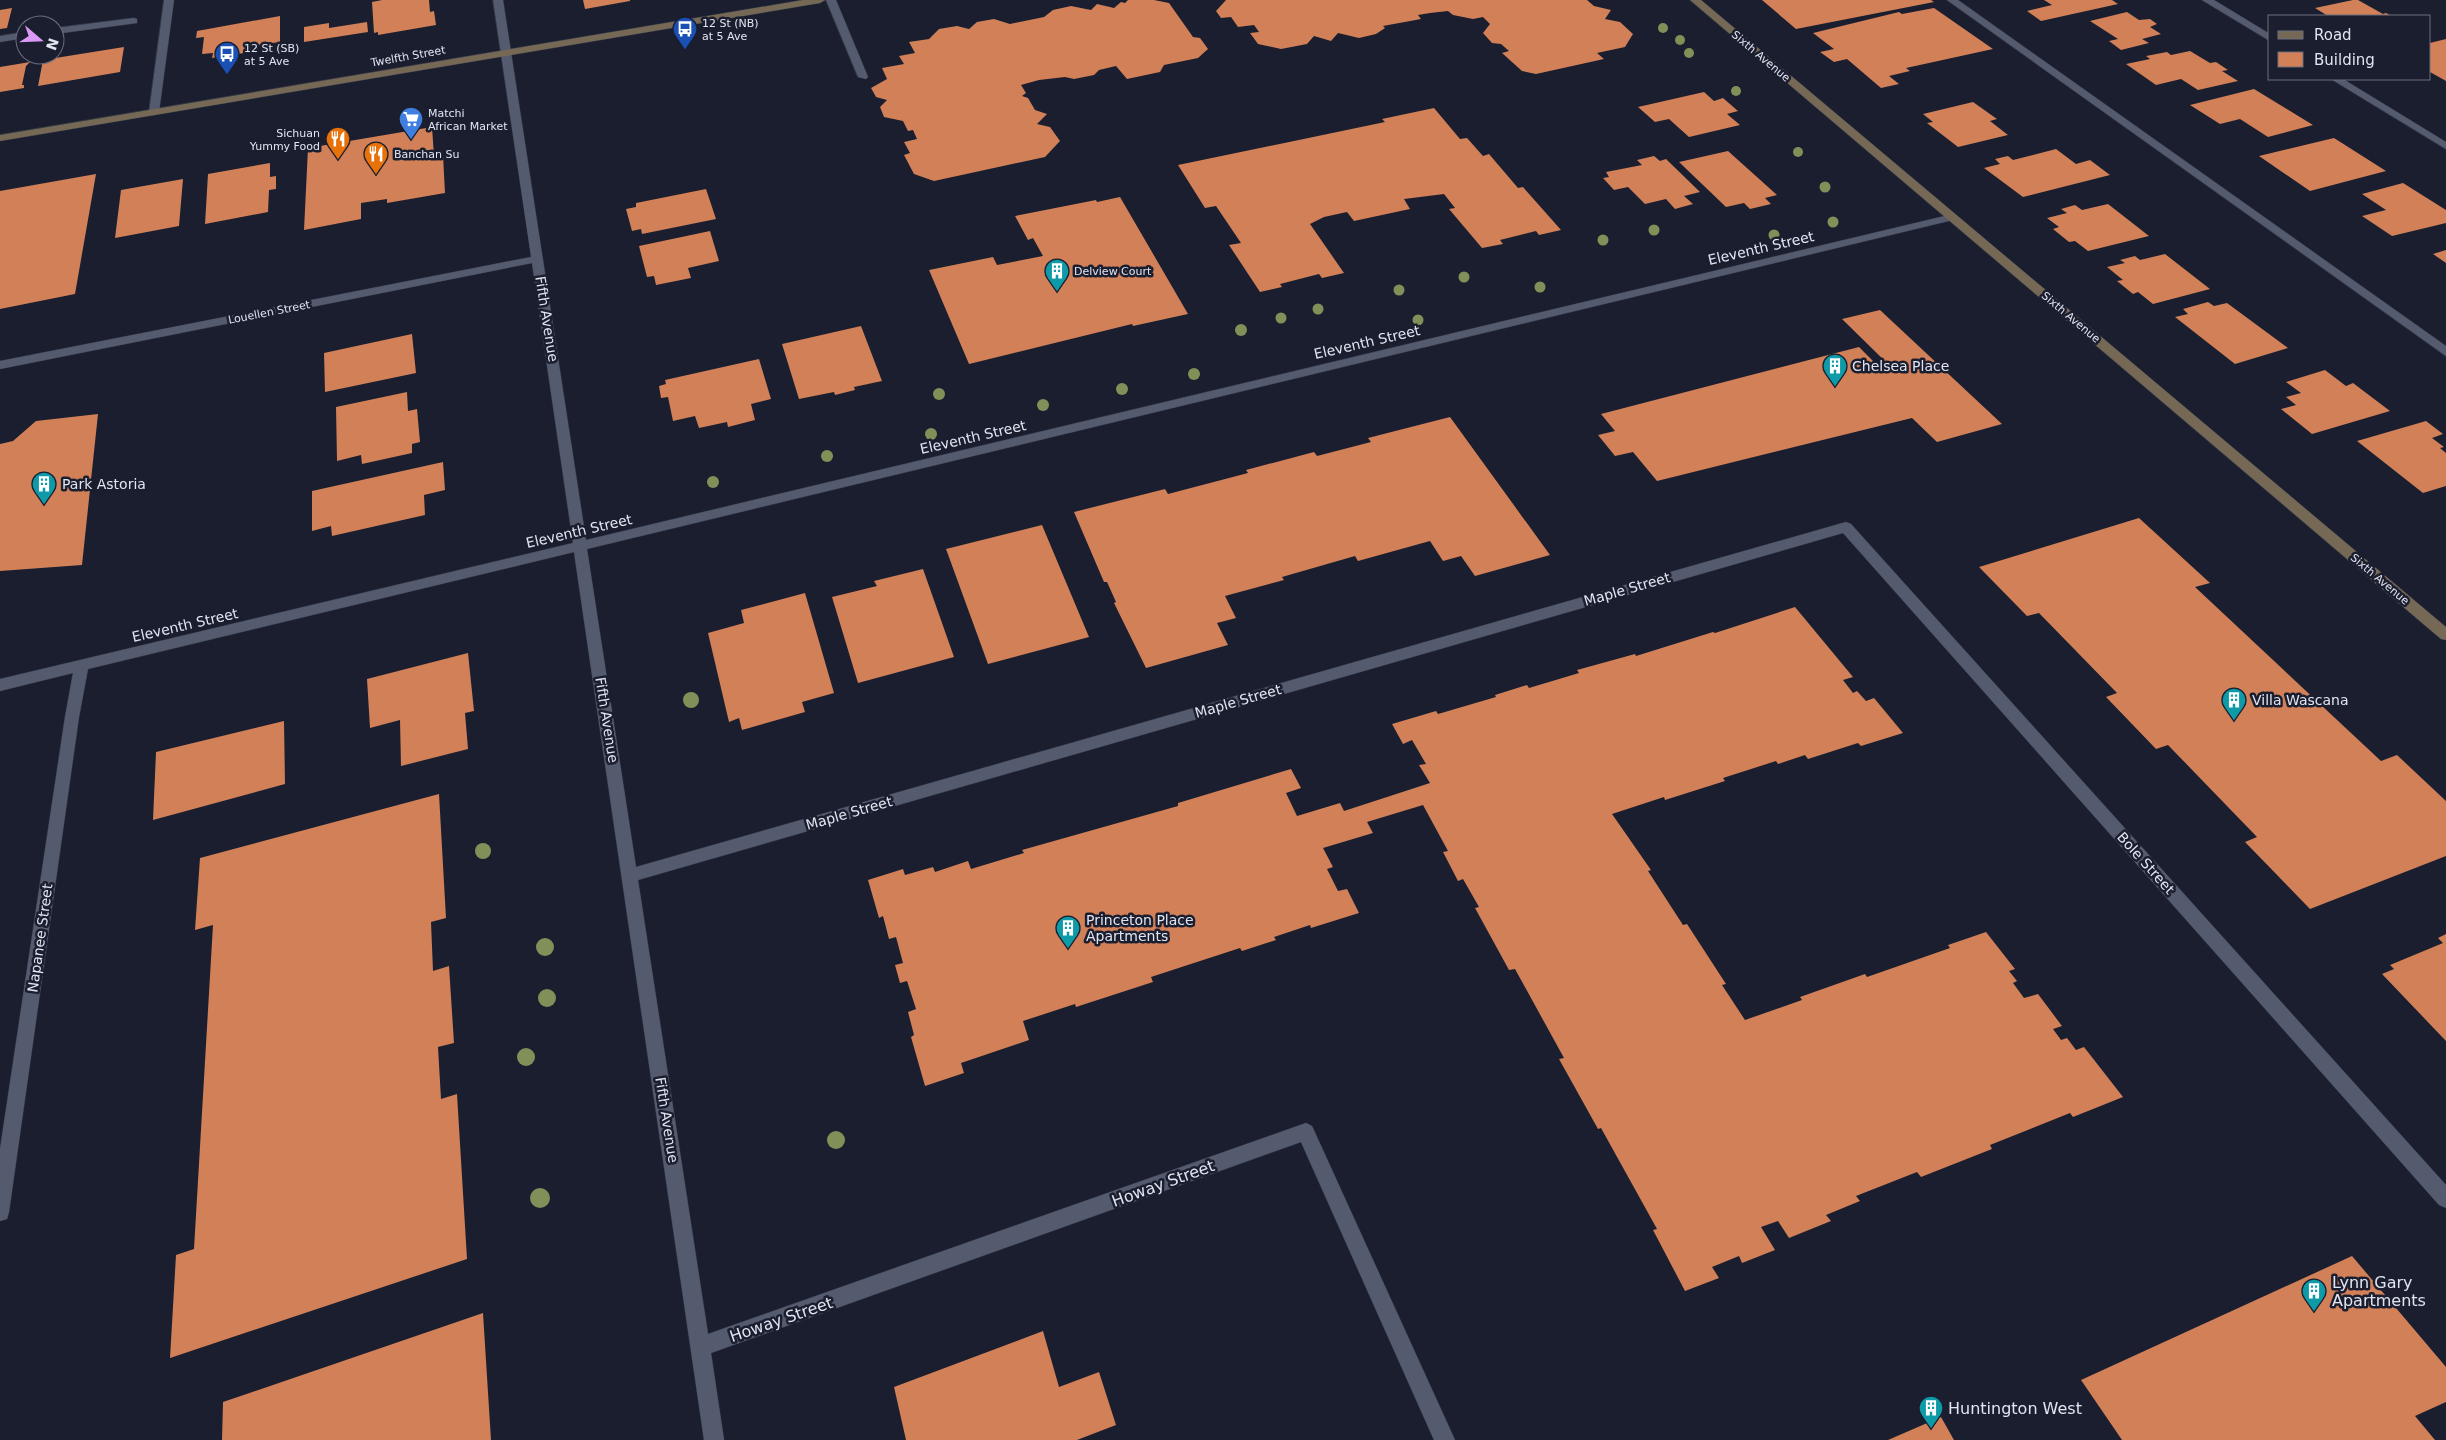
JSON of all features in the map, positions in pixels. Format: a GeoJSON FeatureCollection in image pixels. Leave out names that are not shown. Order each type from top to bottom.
{"type":"FeatureCollection","features":[{"type":"Feature","properties":{"kind":"street"},"geometry":{"type":"LineString","coordinates":[[154,112],[159,87],[169,0]]}},
{"type":"Feature","properties":{"kind":"street","name":"Fifth Avenue"},"geometry":{"type":"LineString","coordinates":[[498,0],[714,1440]]}},
{"type":"Feature","properties":{"kind":"street","name":"Twelfth Street"},"geometry":{"type":"LineString","coordinates":[[0,138],[820,0]]}},
{"type":"Feature","properties":{"kind":"street"},"geometry":{"type":"LineString","coordinates":[[831,0],[863,77]]}},
{"type":"Feature","properties":{"kind":"street","name":"Sixth Avenue"},"geometry":{"type":"LineString","coordinates":[[1695,0],[2446,635]]}},
{"type":"Feature","properties":{"kind":"street"},"geometry":{"type":"LineString","coordinates":[[1952,0],[2446,352]]}},
{"type":"Feature","properties":{"kind":"street"},"geometry":{"type":"LineString","coordinates":[[2207,0],[2268,37]]}},
{"type":"Feature","properties":{"kind":"street"},"geometry":{"type":"LineString","coordinates":[[65,30],[134,21]]}},
{"type":"Feature","properties":{"kind":"street"},"geometry":{"type":"LineString","coordinates":[[0,39],[15,37]]}},
{"type":"Feature","properties":{"kind":"street"},"geometry":{"type":"LineString","coordinates":[[2338,80],[2446,146]]}},
{"type":"Feature","properties":{"kind":"street","name":"Eleventh Street"},"geometry":{"type":"LineString","coordinates":[[0,685],[1953,217]]}},
{"type":"Feature","properties":{"kind":"street","name":"Louellen Street"},"geometry":{"type":"LineString","coordinates":[[0,365],[537,259]]}},
{"type":"Feature","properties":{"kind":"street","name":"Maple Street"},"geometry":{"type":"LineString","coordinates":[[630,876],[1846,527]]}},
{"type":"Feature","properties":{"kind":"street","name":"Bole Street"},"geometry":{"type":"LineString","coordinates":[[1846,527],[2446,1199]]}},
{"type":"Feature","properties":{"kind":"street","name":"Napanee Street"},"geometry":{"type":"LineString","coordinates":[[0,1212],[72,717],[82,665]]}},
{"type":"Feature","properties":{"kind":"street","name":"Howay Street"},"geometry":{"type":"LineString","coordinates":[[701,1347],[1306,1132],[1445,1440]]}},
{"type":"Feature","properties":{"kind":"building"},"geometry":{"type":"Polygon","coordinates":[[[382,0],[429,0],[430,12],[434,11],[436,25],[378,35],[378,32],[374,33],[372,2],[382,0]]]}},
{"type":"Feature","properties":{"kind":"building"},"geometry":{"type":"Polygon","coordinates":[[[583,0],[630,0],[630,1],[585,9],[583,0]]]}},
{"type":"Feature","properties":{"kind":"building"},"geometry":{"type":"Polygon","coordinates":[[[1128,0],[1154,0],[1169,3],[1193,37],[1200,38],[1208,49],[1198,58],[1164,65],[1160,72],[1127,79],[1116,66],[1099,70],[1094,75],[1074,79],[1065,77],[1039,80],[1021,85],[1026,93],[1022,96],[1028,98],[1035,110],[1047,114],[1037,124],[1050,127],[1060,141],[1045,157],[934,181],[914,174],[904,155],[910,153],[904,142],[917,139],[913,130],[908,131],[903,121],[884,117],[880,107],[887,100],[876,97],[871,88],[887,79],[882,68],[904,64],[899,56],[915,53],[909,42],[929,39],[939,29],[957,26],[969,29],[977,22],[994,19],[1010,24],[1044,17],[1053,10],[1071,6],[1091,10],[1097,4],[1114,8],[1121,2],[1125,3],[1128,0]]]}},
{"type":"Feature","properties":{"kind":"building"},"geometry":{"type":"Polygon","coordinates":[[[1226,0],[1587,0],[1594,6],[1611,10],[1605,19],[1620,22],[1633,34],[1625,47],[1597,53],[1604,59],[1536,74],[1522,71],[1502,53],[1509,51],[1501,44],[1492,43],[1483,33],[1490,24],[1483,17],[1473,19],[1453,15],[1448,11],[1430,13],[1418,15],[1421,19],[1383,26],[1385,28],[1376,34],[1359,38],[1338,33],[1331,41],[1314,36],[1307,44],[1281,49],[1258,44],[1250,33],[1259,32],[1254,25],[1238,27],[1231,17],[1221,18],[1216,11],[1226,0]]]}},
{"type":"Feature","properties":{"kind":"building"},"geometry":{"type":"Polygon","coordinates":[[[1762,0],[1931,0],[1934,2],[1796,29],[1762,0]]]}},
{"type":"Feature","properties":{"kind":"building"},"geometry":{"type":"Polygon","coordinates":[[[2044,0],[2112,0],[2118,4],[2041,21],[2027,11],[2052,5],[2044,0]]]}},
{"type":"Feature","properties":{"kind":"building"},"geometry":{"type":"Polygon","coordinates":[[[2358,0],[2383,14],[2390,15],[2326,15],[2315,8],[2358,0]]]}},
{"type":"Feature","properties":{"kind":"building"},"geometry":{"type":"Polygon","coordinates":[[[12,8],[7,28],[0,29],[0,10],[12,8]]]}},
{"type":"Feature","properties":{"kind":"building"},"geometry":{"type":"Polygon","coordinates":[[[1934,8],[1993,49],[1906,68],[1910,71],[1889,76],[1899,84],[1881,88],[1847,59],[1834,62],[1820,52],[1834,49],[1813,33],[1899,12],[1902,14],[1934,8]]]}},
{"type":"Feature","properties":{"kind":"building"},"geometry":{"type":"Polygon","coordinates":[[[2127,12],[2139,20],[2150,19],[2157,24],[2150,27],[2161,34],[2142,39],[2149,43],[2121,50],[2109,41],[2118,39],[2090,21],[2127,12]]]}},
{"type":"Feature","properties":{"kind":"building"},"geometry":{"type":"Polygon","coordinates":[[[280,16],[280,42],[251,46],[250,52],[212,58],[213,53],[202,54],[204,37],[196,38],[197,31],[280,16]]]}},
{"type":"Feature","properties":{"kind":"building"},"geometry":{"type":"Polygon","coordinates":[[[367,22],[368,32],[304,42],[304,27],[329,23],[329,28],[367,22]]]}},
{"type":"Feature","properties":{"kind":"building"},"geometry":{"type":"Polygon","coordinates":[[[2446,39],[2446,81],[2431,73],[2431,43],[2446,39]]]}},
{"type":"Feature","properties":{"kind":"building"},"geometry":{"type":"Polygon","coordinates":[[[124,47],[120,72],[38,86],[42,65],[65,65],[65,56],[124,47]]]}},
{"type":"Feature","properties":{"kind":"building"},"geometry":{"type":"Polygon","coordinates":[[[2190,51],[2210,63],[2216,62],[2228,70],[2222,71],[2238,81],[2198,90],[2181,79],[2156,85],[2126,64],[2150,59],[2146,56],[2167,52],[2171,55],[2190,51]]]}},
{"type":"Feature","properties":{"kind":"building"},"geometry":{"type":"Polygon","coordinates":[[[27,65],[22,85],[24,85],[24,88],[0,92],[0,67],[27,65]]]}},
{"type":"Feature","properties":{"kind":"building"},"geometry":{"type":"Polygon","coordinates":[[[2254,89],[2313,125],[2268,137],[2240,119],[2220,124],[2190,105],[2254,89]]]}},
{"type":"Feature","properties":{"kind":"building"},"geometry":{"type":"Polygon","coordinates":[[[1704,92],[1714,101],[1723,98],[1738,111],[1727,114],[1740,125],[1689,137],[1669,119],[1655,122],[1638,107],[1704,92]]]}},
{"type":"Feature","properties":{"kind":"building"},"geometry":{"type":"Polygon","coordinates":[[[1973,102],[1997,119],[1990,121],[2008,135],[1958,147],[1927,123],[1933,122],[1923,114],[1973,102]]]}},
{"type":"Feature","properties":{"kind":"building"},"geometry":{"type":"Polygon","coordinates":[[[1434,108],[1460,139],[1467,138],[1483,156],[1489,154],[1518,188],[1523,187],[1561,230],[1539,235],[1536,231],[1500,240],[1503,244],[1482,248],[1449,209],[1455,208],[1444,194],[1404,199],[1410,209],[1354,221],[1347,212],[1324,217],[1310,224],[1344,273],[1322,278],[1319,274],[1280,284],[1282,287],[1260,292],[1229,245],[1241,243],[1216,206],[1205,208],[1178,165],[1385,122],[1382,119],[1434,108]]]}},
{"type":"Feature","properties":{"kind":"building","name":"Banchan Su"},"geometry":{"type":"Polygon","coordinates":[[[432,127],[434,156],[443,155],[445,193],[387,203],[387,199],[361,203],[361,219],[304,230],[308,148],[432,127]]]}},
{"type":"Feature","properties":{"kind":"building"},"geometry":{"type":"Polygon","coordinates":[[[2334,138],[2386,171],[2310,191],[2259,156],[2334,138]]]}},
{"type":"Feature","properties":{"kind":"building"},"geometry":{"type":"Polygon","coordinates":[[[2056,149],[2076,164],[2090,160],[2110,175],[2023,197],[1984,168],[2000,164],[1995,159],[2008,156],[2013,160],[2056,149]]]}},
{"type":"Feature","properties":{"kind":"building"},"geometry":{"type":"Polygon","coordinates":[[[1728,151],[1777,195],[1765,198],[1771,204],[1750,209],[1744,203],[1726,207],[1679,162],[1728,151]]]}},
{"type":"Feature","properties":{"kind":"building"},"geometry":{"type":"Polygon","coordinates":[[[1654,156],[1660,161],[1666,159],[1700,192],[1684,196],[1693,204],[1675,209],[1666,199],[1645,204],[1628,187],[1614,190],[1603,178],[1609,177],[1606,172],[1642,165],[1637,160],[1654,156]]]}},
{"type":"Feature","properties":{"kind":"building"},"geometry":{"type":"Polygon","coordinates":[[[270,163],[270,177],[276,176],[276,189],[269,190],[268,212],[205,224],[208,174],[270,163]]]}},
{"type":"Feature","properties":{"kind":"building"},"geometry":{"type":"Polygon","coordinates":[[[96,174],[75,294],[0,309],[0,191],[96,174]]]}},
{"type":"Feature","properties":{"kind":"building"},"geometry":{"type":"Polygon","coordinates":[[[183,179],[179,226],[115,238],[121,190],[183,179]]]}},
{"type":"Feature","properties":{"kind":"building"},"geometry":{"type":"Polygon","coordinates":[[[2403,183],[2446,210],[2446,223],[2392,236],[2362,216],[2386,210],[2362,194],[2403,183]]]}},
{"type":"Feature","properties":{"kind":"building"},"geometry":{"type":"Polygon","coordinates":[[[706,189],[716,219],[642,234],[641,229],[632,231],[626,209],[636,207],[636,203],[706,189]]]}},
{"type":"Feature","properties":{"kind":"building","name":"Delview Court"},"geometry":{"type":"Polygon","coordinates":[[[1120,197],[1188,314],[1133,326],[1132,324],[969,364],[929,270],[993,257],[997,265],[1043,256],[1033,238],[1028,240],[1015,216],[1120,197]]]}},
{"type":"Feature","properties":{"kind":"building"},"geometry":{"type":"Polygon","coordinates":[[[2108,204],[2149,236],[2088,251],[2075,241],[2069,242],[2053,229],[2059,227],[2047,218],[2067,213],[2061,209],[2075,205],[2082,210],[2108,204]]]}},
{"type":"Feature","properties":{"kind":"building"},"geometry":{"type":"Polygon","coordinates":[[[710,231],[719,261],[688,268],[691,278],[656,285],[654,276],[647,277],[639,246],[710,231]]]}},
{"type":"Feature","properties":{"kind":"building"},"geometry":{"type":"Polygon","coordinates":[[[2446,250],[2446,263],[2433,254],[2446,250]]]}},
{"type":"Feature","properties":{"kind":"building"},"geometry":{"type":"Polygon","coordinates":[[[2165,254],[2210,289],[2153,304],[2138,292],[2133,294],[2117,281],[2123,280],[2107,267],[2125,263],[2120,260],[2135,256],[2140,260],[2165,254]]]}},
{"type":"Feature","properties":{"kind":"building"},"geometry":{"type":"Polygon","coordinates":[[[2208,302],[2214,306],[2227,303],[2288,348],[2235,364],[2175,317],[2188,314],[2183,309],[2208,302]]]}},
{"type":"Feature","properties":{"kind":"building","name":"Chelsea Place"},"geometry":{"type":"Polygon","coordinates":[[[1880,310],[2002,424],[1937,442],[1912,418],[1657,481],[1633,452],[1615,456],[1598,435],[1615,431],[1601,414],[1859,347],[1885,373],[1894,370],[1842,319],[1880,310]]]}},
{"type":"Feature","properties":{"kind":"building"},"geometry":{"type":"Polygon","coordinates":[[[861,326],[882,381],[854,387],[855,390],[835,395],[834,392],[799,399],[782,344],[861,326]]]}},
{"type":"Feature","properties":{"kind":"building"},"geometry":{"type":"Polygon","coordinates":[[[412,334],[416,373],[325,392],[324,353],[412,334]]]}},
{"type":"Feature","properties":{"kind":"building"},"geometry":{"type":"Polygon","coordinates":[[[759,359],[771,399],[751,404],[755,420],[728,427],[727,422],[699,428],[695,416],[673,421],[668,397],[661,398],[659,386],[666,384],[665,380],[759,359]]]}},
{"type":"Feature","properties":{"kind":"building"},"geometry":{"type":"Polygon","coordinates":[[[2325,370],[2346,386],[2353,383],[2390,411],[2312,434],[2281,409],[2296,405],[2286,397],[2301,393],[2286,382],[2325,370]]]}},
{"type":"Feature","properties":{"kind":"building"},"geometry":{"type":"Polygon","coordinates":[[[407,392],[408,411],[417,409],[420,442],[412,444],[412,453],[362,464],[361,455],[337,461],[336,407],[407,392]]]}},
{"type":"Feature","properties":{"kind":"building","name":"Park Astoria"},"geometry":{"type":"Polygon","coordinates":[[[98,414],[82,565],[0,571],[0,444],[13,441],[36,421],[98,414]]]}},
{"type":"Feature","properties":{"kind":"building"},"geometry":{"type":"Polygon","coordinates":[[[1450,417],[1550,555],[1475,576],[1461,556],[1443,561],[1430,541],[1358,561],[1355,556],[1282,577],[1284,580],[1225,596],[1236,618],[1217,623],[1228,645],[1146,668],[1114,603],[1116,602],[1107,582],[1104,582],[1074,512],[1165,489],[1168,494],[1248,473],[1246,470],[1314,452],[1317,456],[1371,442],[1368,438],[1450,417]]]}},
{"type":"Feature","properties":{"kind":"building"},"geometry":{"type":"Polygon","coordinates":[[[2426,421],[2443,434],[2432,438],[2444,447],[2440,448],[2446,453],[2446,486],[2423,493],[2357,441],[2426,421]]]}},
{"type":"Feature","properties":{"kind":"building"},"geometry":{"type":"Polygon","coordinates":[[[443,462],[445,490],[424,495],[425,515],[332,536],[331,526],[312,531],[312,491],[443,462]]]}},
{"type":"Feature","properties":{"kind":"building","name":"Villa Wascana"},"geometry":{"type":"Polygon","coordinates":[[[2139,518],[2210,583],[2195,587],[2381,761],[2397,755],[2446,801],[2446,856],[2310,909],[2245,842],[2257,837],[2168,745],[2156,749],[2106,697],[2117,693],[2039,613],[2027,616],[1979,567],[2139,518]]]}},
{"type":"Feature","properties":{"kind":"building"},"geometry":{"type":"Polygon","coordinates":[[[1042,525],[1089,637],[988,664],[946,549],[1042,525]]]}},
{"type":"Feature","properties":{"kind":"building"},"geometry":{"type":"Polygon","coordinates":[[[923,569],[954,657],[858,683],[832,597],[877,586],[874,581],[923,569]]]}},
{"type":"Feature","properties":{"kind":"building"},"geometry":{"type":"Polygon","coordinates":[[[805,593],[834,693],[802,702],[805,712],[742,730],[739,718],[729,722],[708,633],[744,623],[741,610],[805,593]]]}},
{"type":"Feature","properties":{"kind":"building","name":"Princeton Place Apartments"},"geometry":{"type":"Polygon","coordinates":[[[1795,607],[1853,677],[1843,680],[1853,693],[1857,691],[1866,701],[1874,698],[1903,733],[1861,746],[1858,743],[1808,759],[1805,755],[1778,764],[1776,761],[1723,778],[1725,781],[1665,800],[1664,797],[1612,814],[1651,870],[1648,871],[1683,925],[1687,924],[1726,984],[1722,985],[1745,1020],[1802,1000],[1800,997],[1865,974],[1867,977],[1950,948],[1948,945],[1986,932],[2015,969],[2009,971],[2017,981],[2013,983],[2024,998],[2038,994],[2062,1026],[2053,1029],[2061,1040],[2067,1038],[2076,1050],[2084,1047],[2123,1097],[2073,1117],[2070,1113],[1990,1145],[1992,1149],[1921,1177],[1917,1172],[1856,1196],[1860,1201],[1826,1215],[1831,1221],[1789,1238],[1778,1221],[1761,1227],[1775,1250],[1742,1263],[1739,1256],[1712,1267],[1719,1278],[1685,1291],[1653,1230],[1657,1229],[1601,1128],[1598,1129],[1559,1059],[1564,1058],[1515,969],[1509,970],[1475,908],[1479,907],[1463,879],[1458,881],[1443,852],[1448,851],[1423,805],[1367,822],[1373,833],[1323,848],[1333,867],[1327,869],[1338,891],[1347,889],[1359,913],[1311,928],[1310,925],[1274,937],[1276,940],[1242,951],[1240,948],[1151,977],[1153,982],[1076,1007],[1075,1004],[1023,1021],[1029,1040],[961,1063],[964,1073],[925,1086],[911,1037],[914,1035],[908,1012],[916,1009],[907,981],[900,983],[895,965],[903,963],[896,937],[889,939],[883,916],[879,918],[868,880],[903,869],[905,875],[933,867],[935,872],[968,861],[971,869],[1024,853],[1022,850],[1178,806],[1178,803],[1291,769],[1301,788],[1286,793],[1297,816],[1340,803],[1344,811],[1430,783],[1419,765],[1426,764],[1412,740],[1403,744],[1392,724],[1436,711],[1438,714],[1496,697],[1495,695],[1527,685],[1529,688],[1579,673],[1577,670],[1635,654],[1636,656],[1795,607]]]}},
{"type":"Feature","properties":{"kind":"building"},"geometry":{"type":"Polygon","coordinates":[[[468,653],[474,711],[465,713],[468,749],[401,766],[400,720],[370,728],[367,679],[468,653]]]}},
{"type":"Feature","properties":{"kind":"building"},"geometry":{"type":"Polygon","coordinates":[[[284,721],[285,784],[153,820],[156,752],[284,721]]]}},
{"type":"Feature","properties":{"kind":"building"},"geometry":{"type":"Polygon","coordinates":[[[439,794],[446,918],[431,922],[433,971],[449,966],[454,1043],[438,1047],[441,1099],[457,1094],[467,1259],[170,1358],[176,1255],[194,1249],[213,925],[195,930],[200,858],[439,794]]]}},
{"type":"Feature","properties":{"kind":"building"},"geometry":{"type":"Polygon","coordinates":[[[2446,934],[2446,1041],[2382,974],[2394,969],[2390,965],[2443,943],[2438,938],[2446,934]]]}},
{"type":"Feature","properties":{"kind":"building","name":"Lynn Gary Apartments"},"geometry":{"type":"Polygon","coordinates":[[[2352,1256],[2446,1367],[2446,1402],[2415,1416],[2435,1440],[2122,1440],[2081,1380],[2352,1256]]]}},
{"type":"Feature","properties":{"kind":"building"},"geometry":{"type":"Polygon","coordinates":[[[483,1313],[491,1440],[222,1440],[223,1402],[483,1313]]]}},
{"type":"Feature","properties":{"kind":"building"},"geometry":{"type":"Polygon","coordinates":[[[1043,1331],[1059,1387],[1099,1372],[1116,1425],[1077,1440],[906,1440],[894,1387],[1043,1331]]]}},
{"type":"Feature","properties":{"kind":"building","name":"Huntington West"},"geometry":{"type":"Polygon","coordinates":[[[1941,1417],[1954,1440],[1888,1440],[1941,1417]]]}},
{"type":"Feature","properties":{"kind":"place","name":"12 St (NB) at 5 Ave"},"geometry":{"type":"Point","coordinates":[685,50]}},
{"type":"Feature","properties":{"kind":"place","name":"12 St (SB) at 5 Ave"},"geometry":{"type":"Point","coordinates":[227,75]}},
{"type":"Feature","properties":{"kind":"place","name":"Matchi African Market"},"geometry":{"type":"Point","coordinates":[411,140]}},
{"type":"Feature","properties":{"kind":"place","name":"Sichuan Yummy Food"},"geometry":{"type":"Point","coordinates":[338,160]}},
{"type":"Feature","properties":{"kind":"place","name":"Banchan Su"},"geometry":{"type":"Point","coordinates":[376,175]}},
{"type":"Feature","properties":{"kind":"place","name":"Delview Court"},"geometry":{"type":"Point","coordinates":[1057,292]}},
{"type":"Feature","properties":{"kind":"place","name":"Chelsea Place"},"geometry":{"type":"Point","coordinates":[1835,387]}},
{"type":"Feature","properties":{"kind":"place","name":"Park Astoria"},"geometry":{"type":"Point","coordinates":[44,505]}},
{"type":"Feature","properties":{"kind":"place","name":"Villa Wascana"},"geometry":{"type":"Point","coordinates":[2234,721]}},
{"type":"Feature","properties":{"kind":"place","name":"Princeton Place Apartments"},"geometry":{"type":"Point","coordinates":[1068,949]}},
{"type":"Feature","properties":{"kind":"place","name":"Lynn Gary Apartments"},"geometry":{"type":"Point","coordinates":[2314,1312]}},
{"type":"Feature","properties":{"kind":"place","name":"Huntington West"},"geometry":{"type":"Point","coordinates":[1931,1429]}}]}
